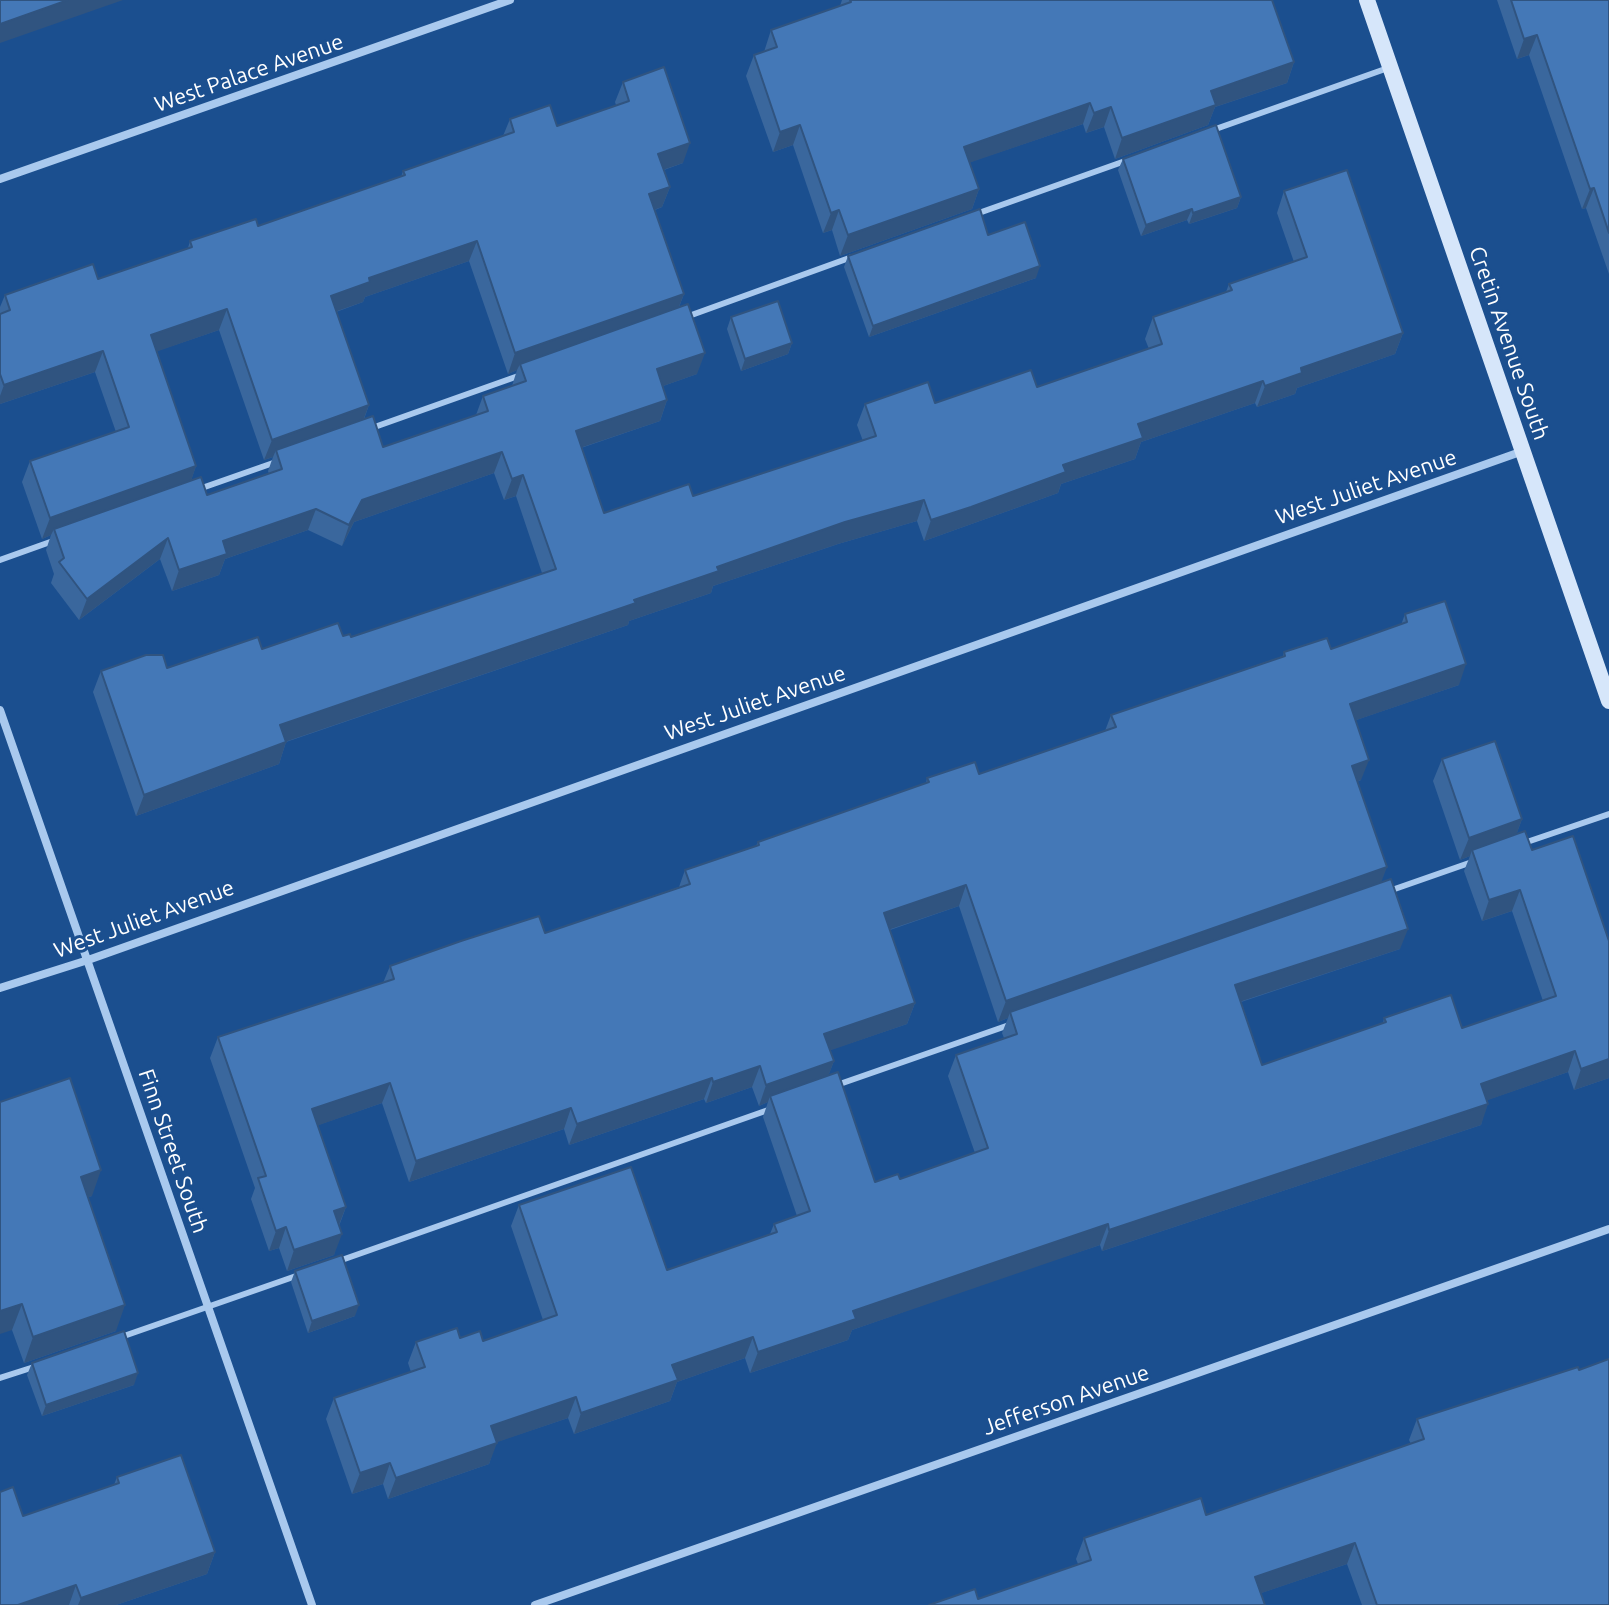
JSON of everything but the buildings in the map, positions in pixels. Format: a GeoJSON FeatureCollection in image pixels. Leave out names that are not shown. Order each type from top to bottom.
{"type":"FeatureCollection","features":[{"type":"Feature","properties":{"kind":"main road","name":"Cretin Avenue South"},"geometry":{"type":"LineString","coordinates":[[1367,0],[1609,701]]}},
{"type":"Feature","properties":{"kind":"street","name":"West Palace Avenue"},"geometry":{"type":"LineString","coordinates":[[0,179],[510,0]]}},
{"type":"Feature","properties":{"kind":"street","name":"West Juliet Avenue"},"geometry":{"type":"LineString","coordinates":[[0,988],[88,960],[1523,451]]}},
{"type":"Feature","properties":{"kind":"street","name":"Finn Street South"},"geometry":{"type":"LineString","coordinates":[[0,710],[312,1605]]}},
{"type":"Feature","properties":{"kind":"street","name":"Jefferson Avenue"},"geometry":{"type":"LineString","coordinates":[[535,1605],[1609,1229]]}},
{"type":"Feature","properties":{"kind":"lane"},"geometry":{"type":"LineString","coordinates":[[1208,131],[1390,67]]}},
{"type":"Feature","properties":{"kind":"lane"},"geometry":{"type":"LineString","coordinates":[[970,216],[1134,158]]}},
{"type":"Feature","properties":{"kind":"lane"},"geometry":{"type":"LineString","coordinates":[[671,322],[865,253]]}},
{"type":"Feature","properties":{"kind":"lane"},"geometry":{"type":"LineString","coordinates":[[358,433],[522,375]]}},
{"type":"Feature","properties":{"kind":"lane"},"geometry":{"type":"LineString","coordinates":[[194,491],[283,459]]}},
{"type":"Feature","properties":{"kind":"lane"},"geometry":{"type":"LineString","coordinates":[[0,560],[60,539]]}},
{"type":"Feature","properties":{"kind":"lane"},"geometry":{"type":"LineString","coordinates":[[1523,844],[1609,814]]}},
{"type":"Feature","properties":{"kind":"lane"},"geometry":{"type":"LineString","coordinates":[[1374,896],[1478,860]]}},
{"type":"Feature","properties":{"kind":"lane"},"geometry":{"type":"LineString","coordinates":[[821,1091],[1015,1023]]}},
{"type":"Feature","properties":{"kind":"lane"},"geometry":{"type":"LineString","coordinates":[[327,1265],[776,1107]]}},
{"type":"Feature","properties":{"kind":"lane"},"geometry":{"type":"LineString","coordinates":[[119,1338],[313,1270]]}},
{"type":"Feature","properties":{"kind":"lane"},"geometry":{"type":"LineString","coordinates":[[0,1378],[45,1363]]}}]}
